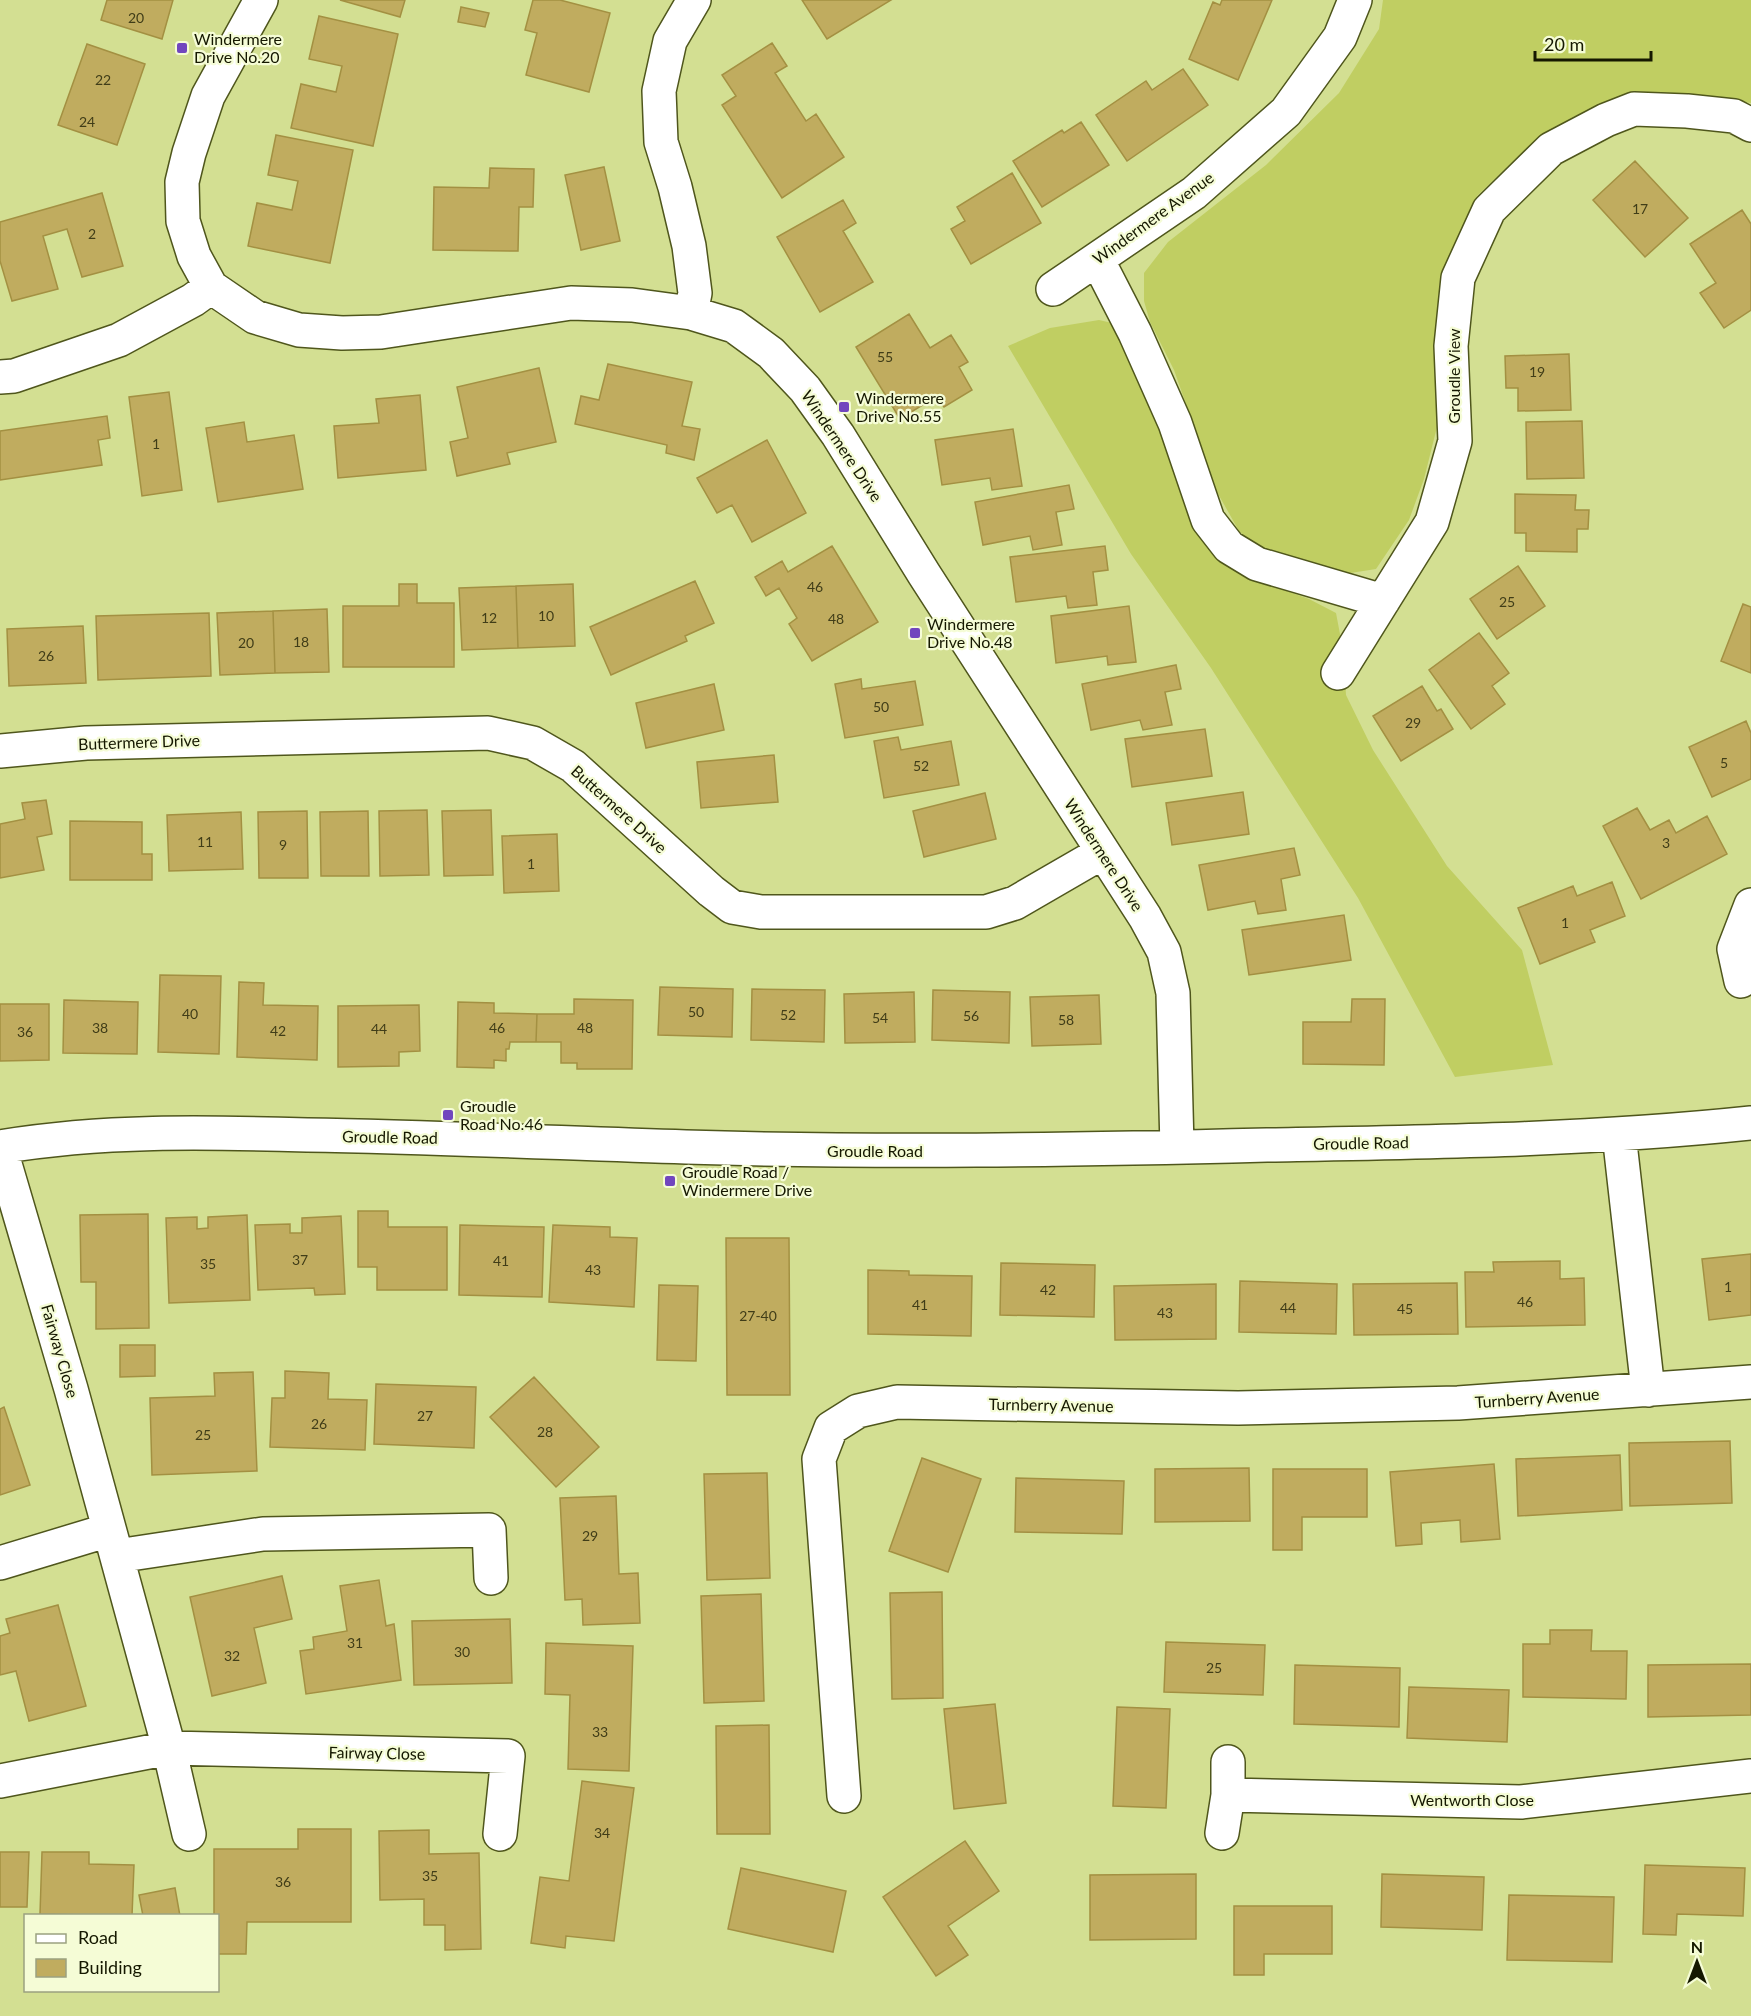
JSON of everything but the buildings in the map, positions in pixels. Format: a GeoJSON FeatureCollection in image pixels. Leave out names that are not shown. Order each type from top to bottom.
{"type":"FeatureCollection","features":[{"type":"Feature","properties":{"kind":"street","name":"Windermere Drive"},"geometry":{"type":"LineString","coordinates":[[261,0],[208,96],[182,182],[183,221],[194,256],[211,287],[255,317],[298,330],[342,333],[381,332],[571,303],[632,305],[691,313],[734,326],[771,353],[805,389],[838,435],[924,574],[1145,917],[1164,952],[1173,993],[1177,1147]]}},
{"type":"Feature","properties":{"kind":"street"},"geometry":{"type":"LineString","coordinates":[[691,313],[695,293],[689,246],[675,187],[661,142],[659,91],[670,41],[694,0]]}},
{"type":"Feature","properties":{"kind":"street","name":"Windermere Avenue"},"geometry":{"type":"LineString","coordinates":[[1053,289],[1194,193],[1286,112],[1340,37],[1355,0]]}},
{"type":"Feature","properties":{"kind":"street","name":"Groudle View"},"geometry":{"type":"LineString","coordinates":[[1338,674],[1432,522],[1455,441],[1451,346],[1458,278],[1489,210],[1551,149],[1606,120],[1634,109],[1734,116],[1751,125]]}},
{"type":"Feature","properties":{"kind":"street"},"geometry":{"type":"LineString","coordinates":[[1097,258],[1135,333],[1175,423],[1208,520],[1229,547],[1257,564],[1383,601]]}},
{"type":"Feature","properties":{"kind":"street"},"geometry":{"type":"LineString","coordinates":[[0,377],[14,376],[119,340],[193,300],[211,287]]}},
{"type":"Feature","properties":{"kind":"street","name":"Buttermere Drive"},"geometry":{"type":"LineString","coordinates":[[0,751],[86,743],[488,733],[533,743],[573,766],[711,891],[732,907],[761,912],[986,912],[1015,903],[1102,852]]}},
{"type":"Feature","properties":{"kind":"street"},"geometry":{"type":"LineString","coordinates":[[1741,981],[1734,950],[1751,905]]}},
{"type":"Feature","properties":{"kind":"street","name":"Groudle Road"},"geometry":{"type":"LineString","coordinates":[[0,1147],[56,1138],[240,1133],[770,1150],[894,1151],[1478,1141],[1619,1134],[1751,1123]]}},
{"type":"Feature","properties":{"kind":"street"},"geometry":{"type":"LineString","coordinates":[[1619,1134],[1648,1390]]}},
{"type":"Feature","properties":{"kind":"street","name":"Fairway Close"},"geometry":{"type":"LineString","coordinates":[[0,1147],[71,1389],[169,1748],[189,1834]]}},
{"type":"Feature","properties":{"kind":"street","name":"Turnberry Avenue"},"geometry":{"type":"LineString","coordinates":[[844,1796],[819,1459],[831,1428],[858,1411],[897,1402],[1238,1408],[1458,1403],[1751,1382]]}},
{"type":"Feature","properties":{"kind":"street"},"geometry":{"type":"LineString","coordinates":[[0,1563],[113,1543],[263,1534],[489,1530],[491,1578]]}},
{"type":"Feature","properties":{"kind":"street","name":"Fairway Close"},"geometry":{"type":"LineString","coordinates":[[0,1781],[169,1748],[508,1756],[500,1834]]}},
{"type":"Feature","properties":{"kind":"street"},"geometry":{"type":"LineString","coordinates":[[1222,1833],[1228,1795],[1228,1762]]}},
{"type":"Feature","properties":{"kind":"street","name":"Wentworth Close"},"geometry":{"type":"LineString","coordinates":[[1228,1795],[1521,1802],[1751,1776]]}},
{"type":"Feature","properties":{"kind":"green space"},"geometry":{"type":"Polygon","coordinates":[[[1383,0],[1751,0],[1751,103],[1693,95],[1635,95],[1573,117],[1523,152],[1477,196],[1449,260],[1439,419],[1424,479],[1409,520],[1376,569],[1344,574],[1258,548],[1239,531],[1217,492],[1174,370],[1150,322],[1144,301],[1144,273],[1168,242],[1266,165],[1339,93],[1379,29],[1383,0]]]}},
{"type":"Feature","properties":{"kind":"green space"},"geometry":{"type":"Polygon","coordinates":[[[1099,320],[1112,323],[1120,328],[1180,460],[1262,582],[1309,599],[1336,613],[1343,650],[1346,695],[1373,750],[1447,866],[1522,950],[1553,1065],[1455,1077],[1358,898],[1211,668],[1131,554],[1008,346],[1050,328],[1099,320]]]}},
{"type":"Feature","properties":{"kind":"place","name":"Windermere Drive No.20"},"geometry":{"type":"Point","coordinates":[182,48]}},
{"type":"Feature","properties":{"kind":"place","name":"Windermere Drive No.55"},"geometry":{"type":"Point","coordinates":[844,407]}},
{"type":"Feature","properties":{"kind":"place","name":"Windermere Drive No.48"},"geometry":{"type":"Point","coordinates":[915,633]}},
{"type":"Feature","properties":{"kind":"place","name":"Groudle Road No.46"},"geometry":{"type":"Point","coordinates":[448,1115]}},
{"type":"Feature","properties":{"kind":"place","name":"Groudle Road / Windermere Drive"},"geometry":{"type":"Point","coordinates":[670,1181]}}]}
